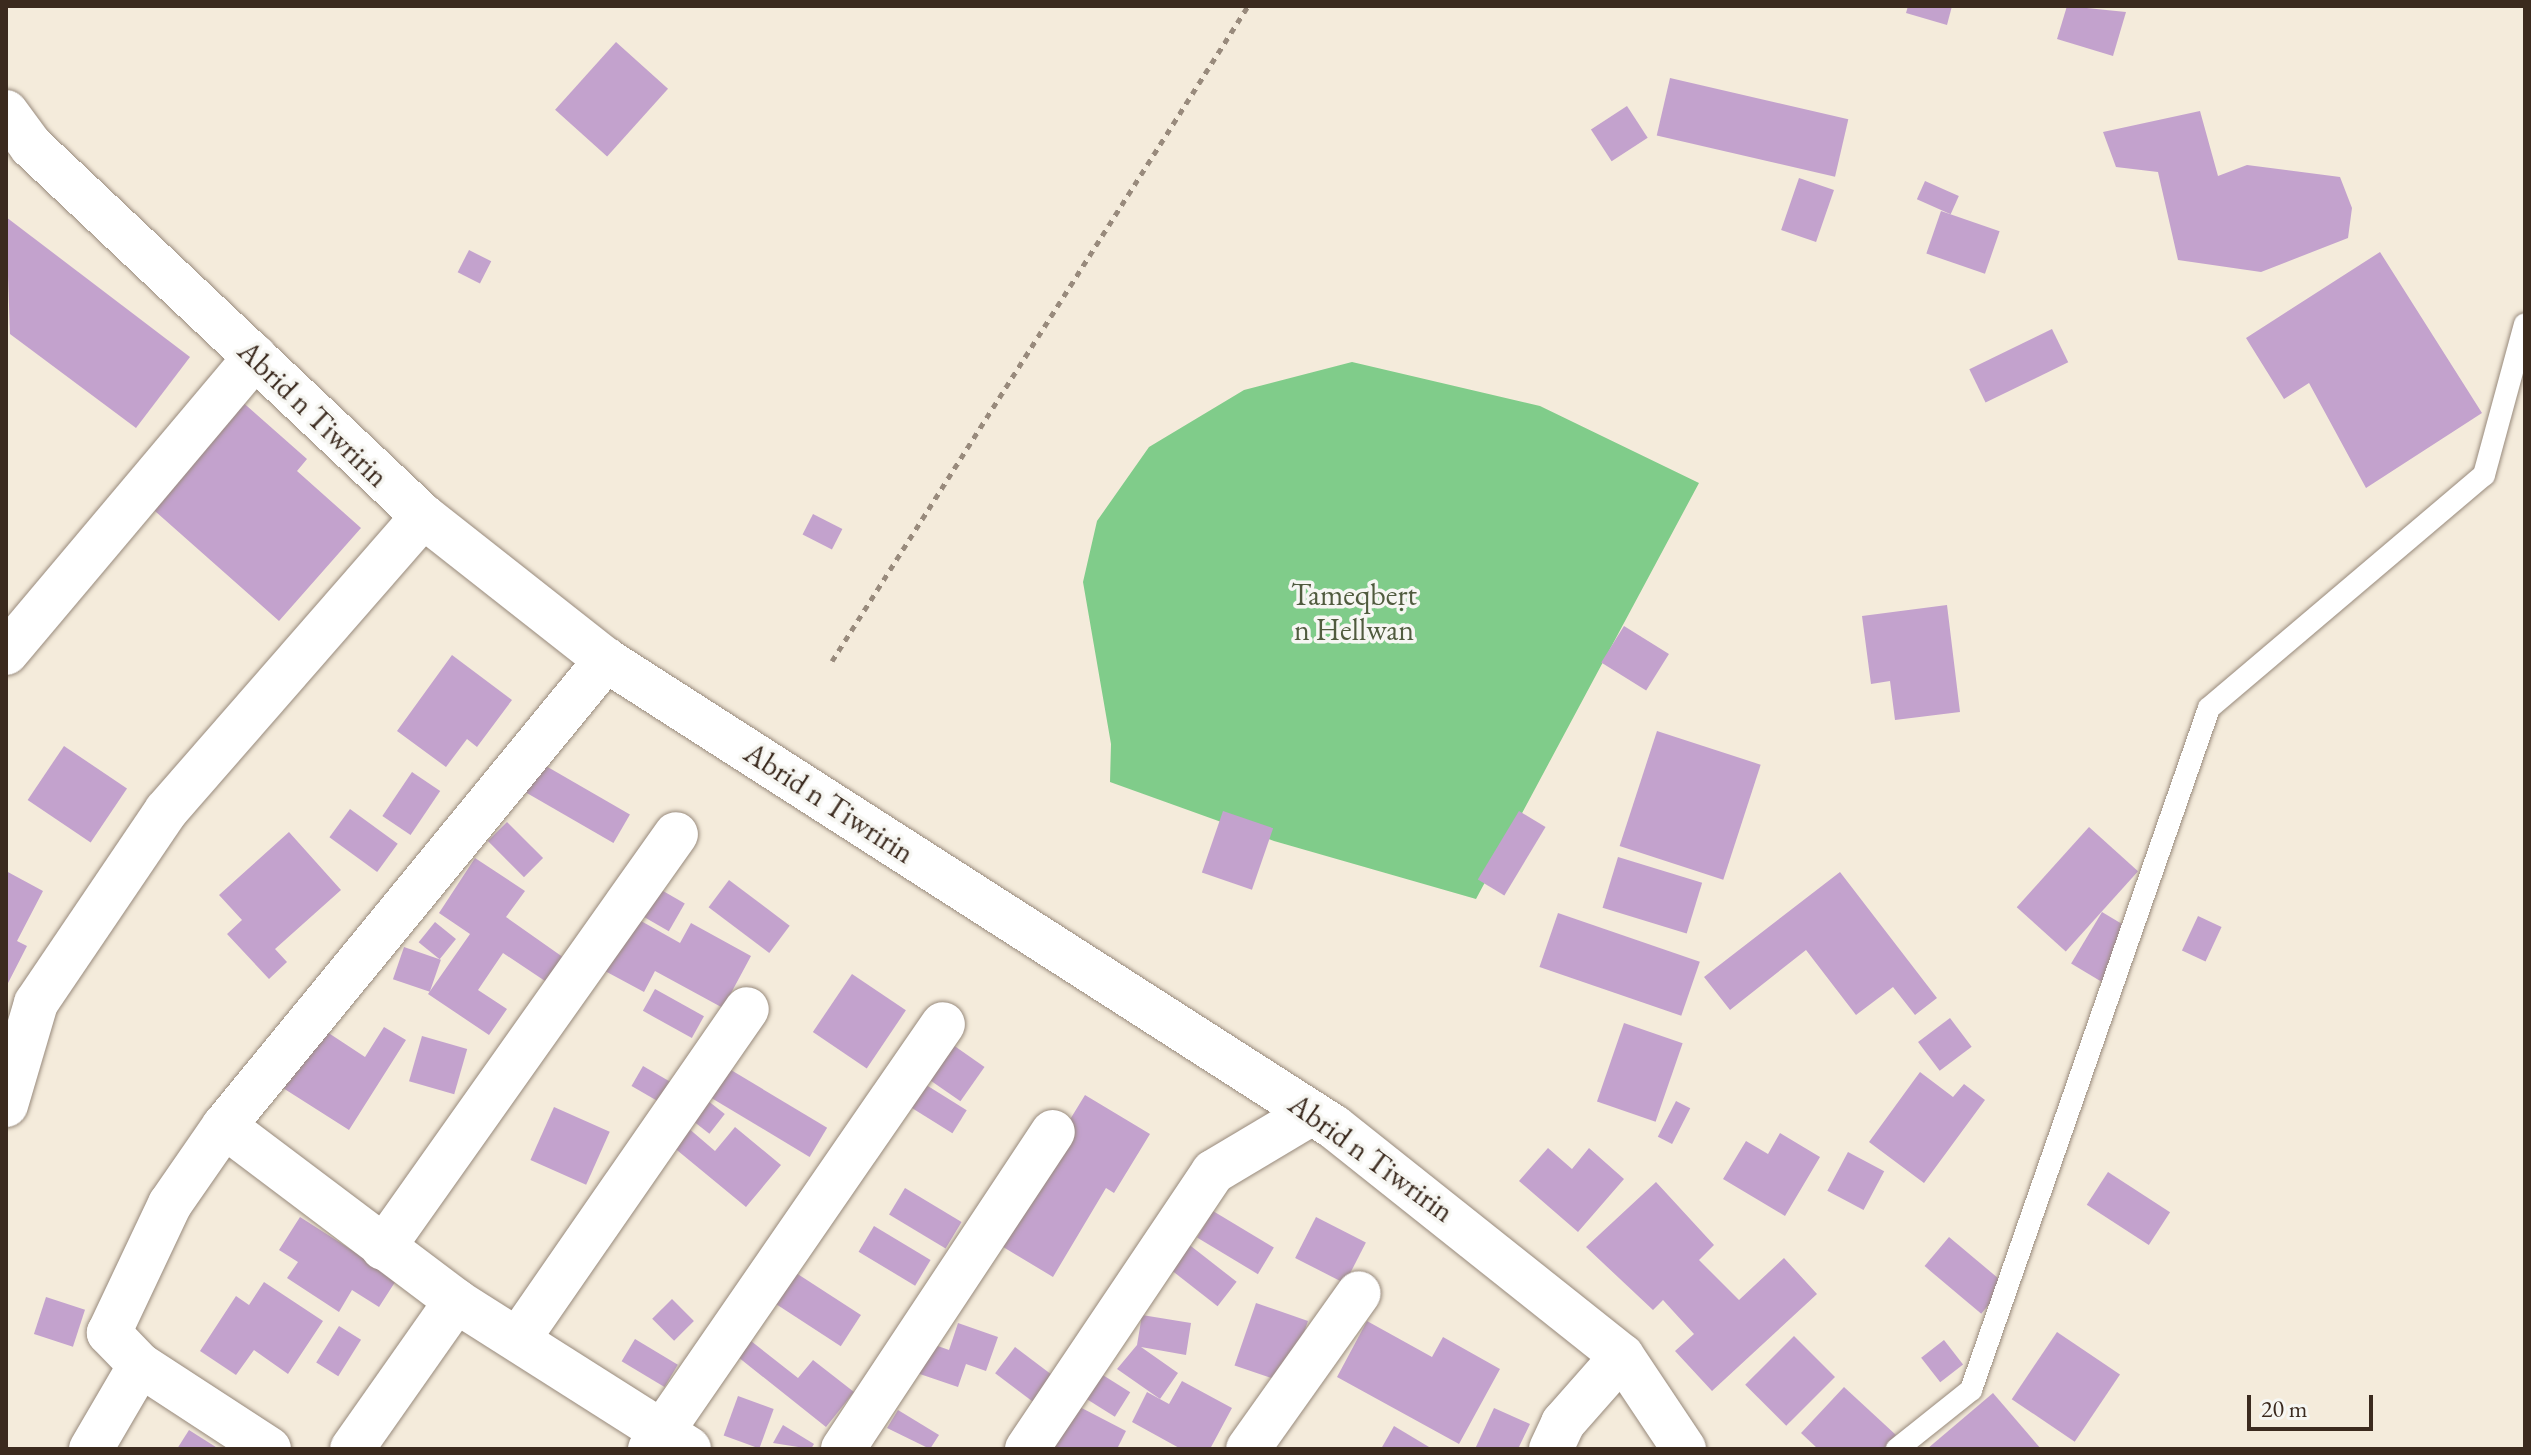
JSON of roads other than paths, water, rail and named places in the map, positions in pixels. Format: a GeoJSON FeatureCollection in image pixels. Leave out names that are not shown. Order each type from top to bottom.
{"type":"FeatureCollection","features":[{"type":"Feature","properties":{"kind":"street","name":"Abrid n Tiwririn"},"geometry":{"type":"LineString","coordinates":[[6,112],[31,146],[423,516],[606,660],[1312,1113],[1622,1356],[1684,1449]]}},
{"type":"Feature","properties":{"kind":"street"},"geometry":{"type":"LineString","coordinates":[[6,653],[255,357]]}},
{"type":"Feature","properties":{"kind":"street"},"geometry":{"type":"LineString","coordinates":[[6,1105],[36,1003],[166,811],[423,516]]}},
{"type":"Feature","properties":{"kind":"street"},"geometry":{"type":"LineString","coordinates":[[269,1449],[140,1365],[109,1333],[170,1204],[224,1126],[606,660]]}},
{"type":"Feature","properties":{"kind":"street"},"geometry":{"type":"LineString","coordinates":[[383,1248],[676,834]]}},
{"type":"Feature","properties":{"kind":"street"},"geometry":{"type":"LineString","coordinates":[[519,1338],[747,1009]]}},
{"type":"Feature","properties":{"kind":"street"},"geometry":{"type":"LineString","coordinates":[[224,1126],[456,1301],[519,1338],[667,1443],[943,1024]]}},
{"type":"Feature","properties":{"kind":"street"},"geometry":{"type":"LineString","coordinates":[[1027,1449],[1213,1172],[1312,1113]]}},
{"type":"Feature","properties":{"kind":"street"},"geometry":{"type":"LineString","coordinates":[[843,1449],[1053,1132]]}},
{"type":"Feature","properties":{"kind":"street"},"geometry":{"type":"LineString","coordinates":[[1248,1449],[1359,1293]]}},
{"type":"Feature","properties":{"kind":"street"},"geometry":{"type":"LineString","coordinates":[[352,1449],[456,1301]]}},
{"type":"Feature","properties":{"kind":"street"},"geometry":{"type":"LineString","coordinates":[[1551,1449],[1563,1423],[1622,1356]]}},
{"type":"Feature","properties":{"kind":"street"},"geometry":{"type":"LineString","coordinates":[[91,1449],[140,1365]]}},
{"type":"Feature","properties":{"kind":"lane"},"geometry":{"type":"LineString","coordinates":[[1897,1449],[1971,1390],[2209,708],[2484,475],[2525,324]]}},
{"type":"Feature","properties":{"kind":"park label","name":"Tameqbeṛt n Hellwan"},"geometry":{"type":"Point","coordinates":[1354,612]}}]}
